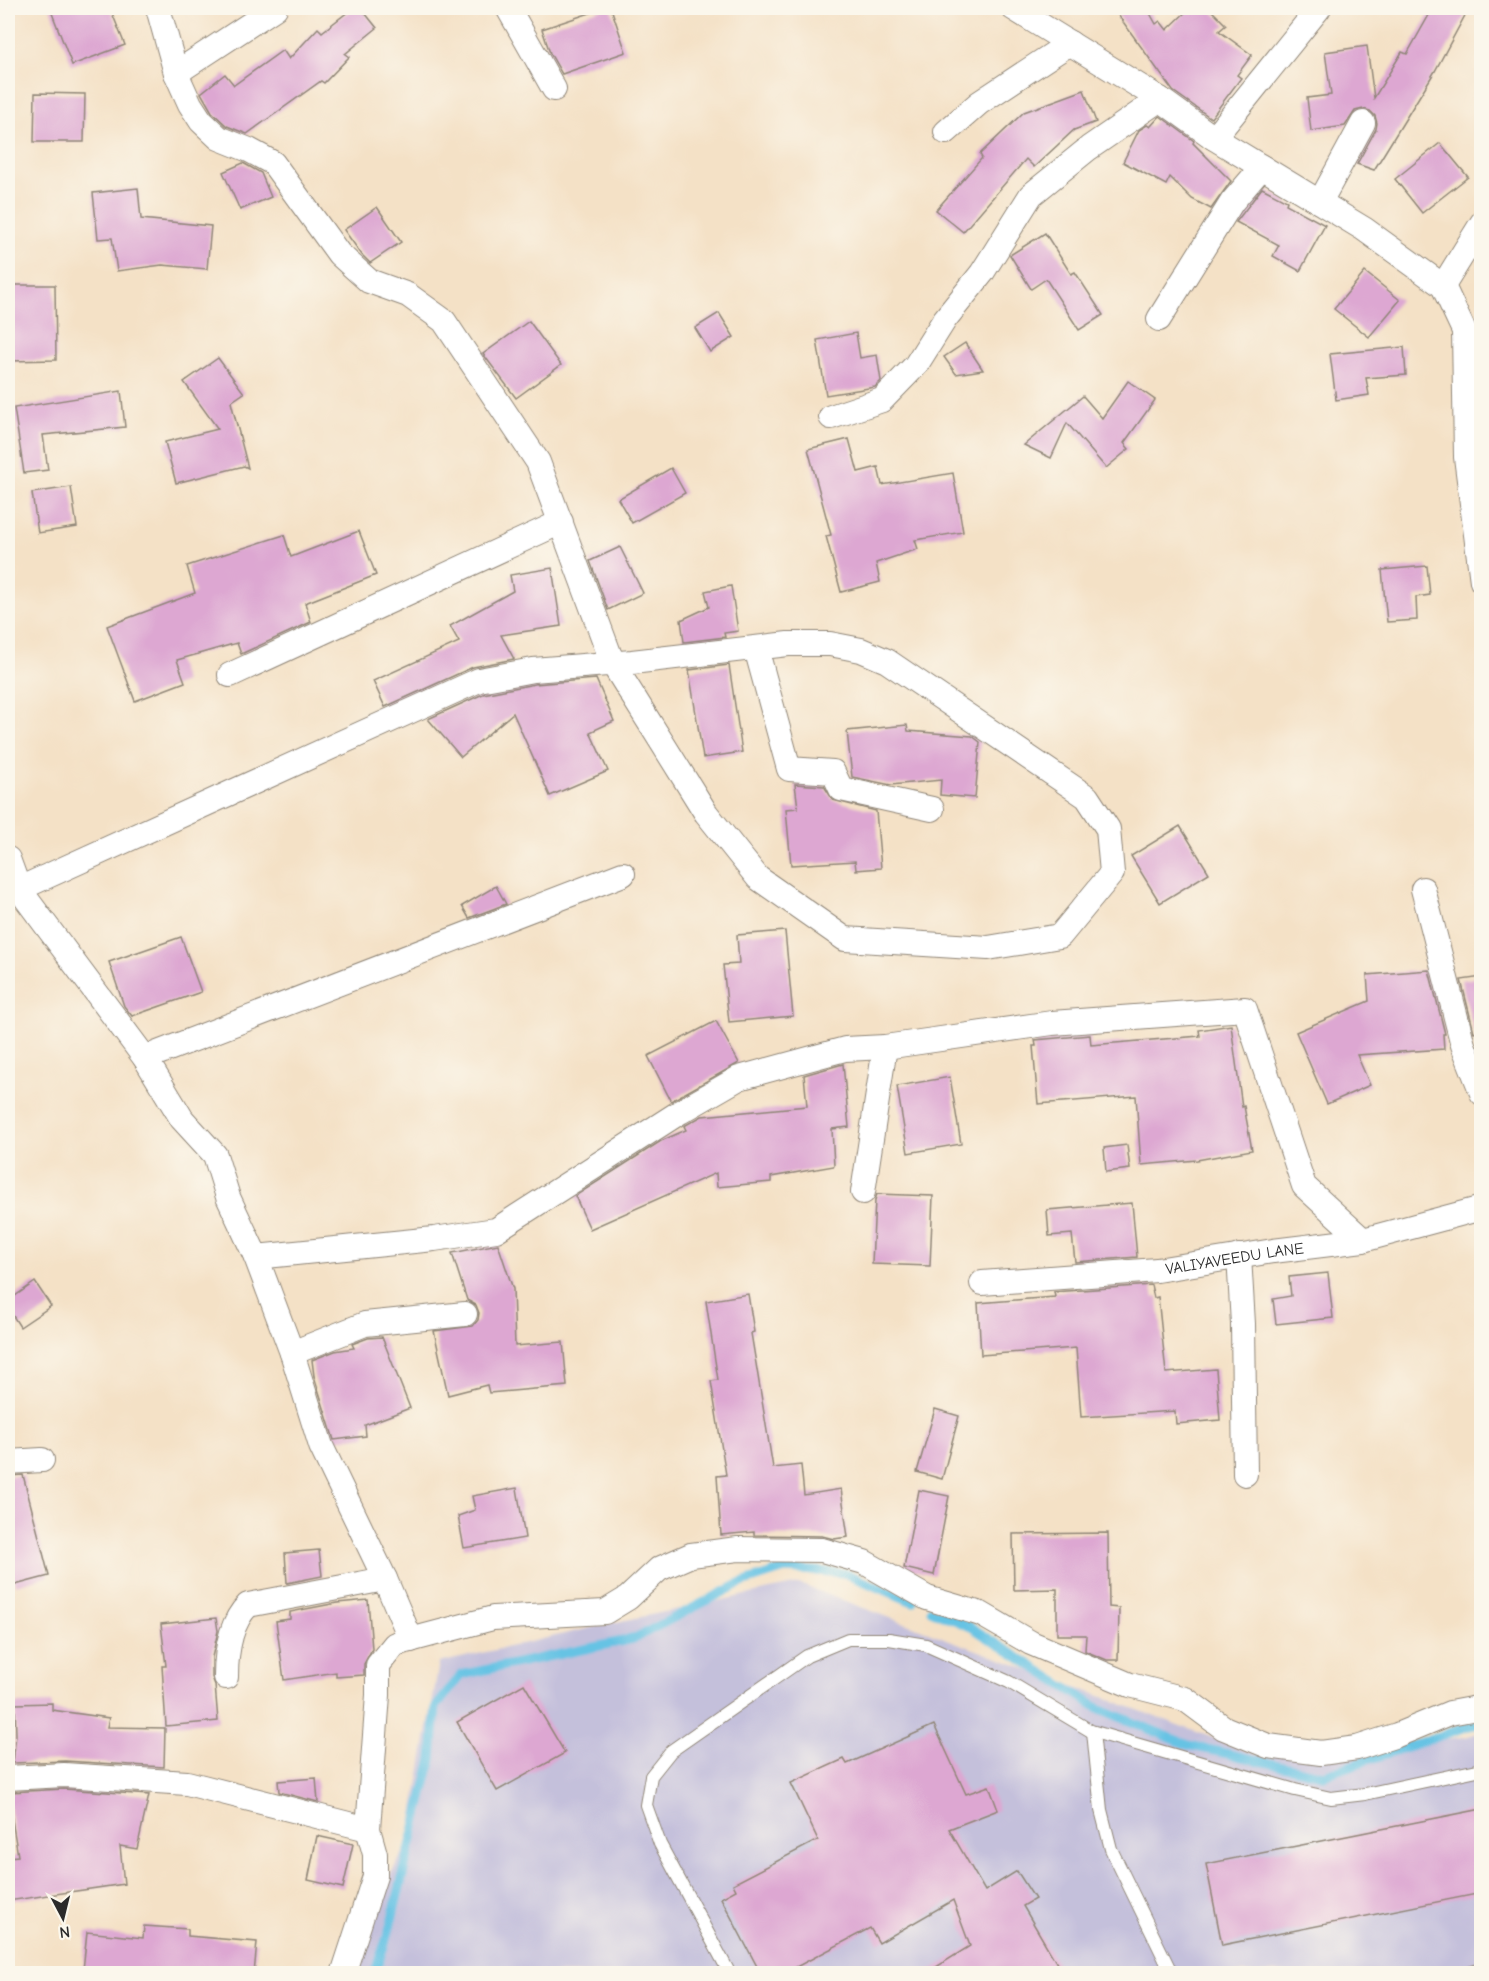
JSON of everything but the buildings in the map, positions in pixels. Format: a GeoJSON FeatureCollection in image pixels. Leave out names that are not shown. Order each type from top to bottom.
{"type":"FeatureCollection","features":[{"type":"Feature","properties":{"kind":"street"},"geometry":{"type":"LineString","coordinates":[[19,889],[479,680],[533,670],[613,664],[788,644],[830,644],[861,650],[887,662],[1087,797],[1108,830],[1112,873],[1060,936],[988,948],[844,939],[758,878],[706,813],[613,664],[538,462],[444,321],[408,296],[369,281],[339,254],[273,163],[219,138],[201,121],[190,104],[176,73],[158,8]]}},
{"type":"Feature","properties":{"kind":"street"},"geometry":{"type":"LineString","coordinates":[[176,73],[276,8]]}},
{"type":"Feature","properties":{"kind":"street"},"geometry":{"type":"LineString","coordinates":[[508,8],[554,89]]}},
{"type":"Feature","properties":{"kind":"street"},"geometry":{"type":"LineString","coordinates":[[1012,8],[1160,99],[1214,138],[1364,229],[1443,286],[1464,331],[1466,457],[1482,581]]}},
{"type":"Feature","properties":{"kind":"street"},"geometry":{"type":"LineString","coordinates":[[1214,138],[1319,8]]}},
{"type":"Feature","properties":{"kind":"street"},"geometry":{"type":"LineString","coordinates":[[946,132],[979,102],[1070,43]]}},
{"type":"Feature","properties":{"kind":"street"},"geometry":{"type":"LineString","coordinates":[[831,417],[882,400],[916,365],[945,319],[982,273],[1031,195],[1089,148],[1160,99]]}},
{"type":"Feature","properties":{"kind":"street"},"geometry":{"type":"LineString","coordinates":[[1320,202],[1362,123]]}},
{"type":"Feature","properties":{"kind":"street"},"geometry":{"type":"LineString","coordinates":[[1159,319],[1232,201],[1262,167]]}},
{"type":"Feature","properties":{"kind":"street"},"geometry":{"type":"LineString","coordinates":[[1443,286],[1482,223]]}},
{"type":"Feature","properties":{"kind":"street"},"geometry":{"type":"LineString","coordinates":[[230,675],[561,522]]}},
{"type":"Feature","properties":{"kind":"street"},"geometry":{"type":"LineString","coordinates":[[756,648],[789,769],[833,772],[841,789],[932,809]]}},
{"type":"Feature","properties":{"kind":"street"},"geometry":{"type":"LineString","coordinates":[[8,859],[19,889],[145,1058],[182,1119],[215,1155],[228,1197],[256,1257],[292,1353],[321,1446],[411,1640]]}},
{"type":"Feature","properties":{"kind":"street"},"geometry":{"type":"LineString","coordinates":[[145,1058],[623,874]]}},
{"type":"Feature","properties":{"kind":"street"},"geometry":{"type":"LineString","coordinates":[[1423,889],[1463,1045],[1482,1093]]}},
{"type":"Feature","properties":{"kind":"street"},"geometry":{"type":"LineString","coordinates":[[256,1257],[434,1239],[496,1230],[680,1112],[739,1078],[845,1049],[885,1047],[1052,1023],[1245,1009],[1304,1186],[1364,1240]]}},
{"type":"Feature","properties":{"kind":"street"},"geometry":{"type":"LineString","coordinates":[[863,1192],[885,1047]]}},
{"type":"Feature","properties":{"kind":"street","name":"VALIYAVEEDU LANE"},"geometry":{"type":"LineString","coordinates":[[982,1283],[1157,1270],[1239,1256],[1364,1240],[1482,1208]]}},
{"type":"Feature","properties":{"kind":"street"},"geometry":{"type":"LineString","coordinates":[[1239,1256],[1243,1324],[1245,1474]]}},
{"type":"Feature","properties":{"kind":"street"},"geometry":{"type":"LineString","coordinates":[[292,1353],[365,1324],[465,1314]]}},
{"type":"Feature","properties":{"kind":"street"},"geometry":{"type":"LineString","coordinates":[[8,1462],[42,1460]]}},
{"type":"Feature","properties":{"kind":"street"},"geometry":{"type":"LineString","coordinates":[[343,1974],[375,1876],[375,1854],[368,1829],[378,1695],[378,1665],[395,1644],[493,1618],[605,1612],[628,1598],[659,1569],[692,1555],[738,1549],[822,1550],[864,1562],[927,1598],[981,1614],[1031,1643],[1130,1685],[1185,1699],[1224,1728],[1268,1746],[1321,1753],[1357,1748],[1397,1736],[1450,1713],[1482,1707]]}},
{"type":"Feature","properties":{"kind":"street"},"geometry":{"type":"LineString","coordinates":[[226,1677],[226,1653],[239,1613],[248,1605],[385,1580]]}},
{"type":"Feature","properties":{"kind":"street"},"geometry":{"type":"LineString","coordinates":[[8,1778],[64,1775],[187,1783],[368,1829]]}},
{"type":"Feature","properties":{"kind":"lane"},"geometry":{"type":"LineString","coordinates":[[730,1974],[660,1844],[646,1804],[651,1776],[671,1751],[807,1656],[848,1639],[889,1639],[926,1645],[1009,1682],[1052,1710],[1093,1732],[1295,1790],[1331,1798],[1365,1794],[1482,1769]]}},
{"type":"Feature","properties":{"kind":"lane"},"geometry":{"type":"LineString","coordinates":[[1093,1732],[1101,1810],[1111,1849],[1173,1974]]}},
{"type":"Feature","properties":{"kind":"lane"},"geometry":{"type":"LineString","coordinates":[[1463,1974],[1482,1968]]}},
{"type":"Feature","properties":{"kind":"shaded area"},"geometry":{"type":"Polygon","coordinates":[[[799,1584],[1256,1754],[1465,1737],[1481,1732],[1481,1973],[333,1974],[408,1844],[439,1663],[607,1624],[799,1584]]]}},
{"type":"Feature","properties":{"kind":"waterway"},"geometry":{"type":"LineString","coordinates":[[374,1974],[388,1935],[432,1759],[436,1707],[461,1675],[633,1639],[739,1584],[785,1569],[844,1573],[913,1602]]}},
{"type":"Feature","properties":{"kind":"waterway"},"geometry":{"type":"LineString","coordinates":[[931,1610],[971,1627],[1098,1708],[1188,1745],[1323,1775],[1482,1723]]}}]}
